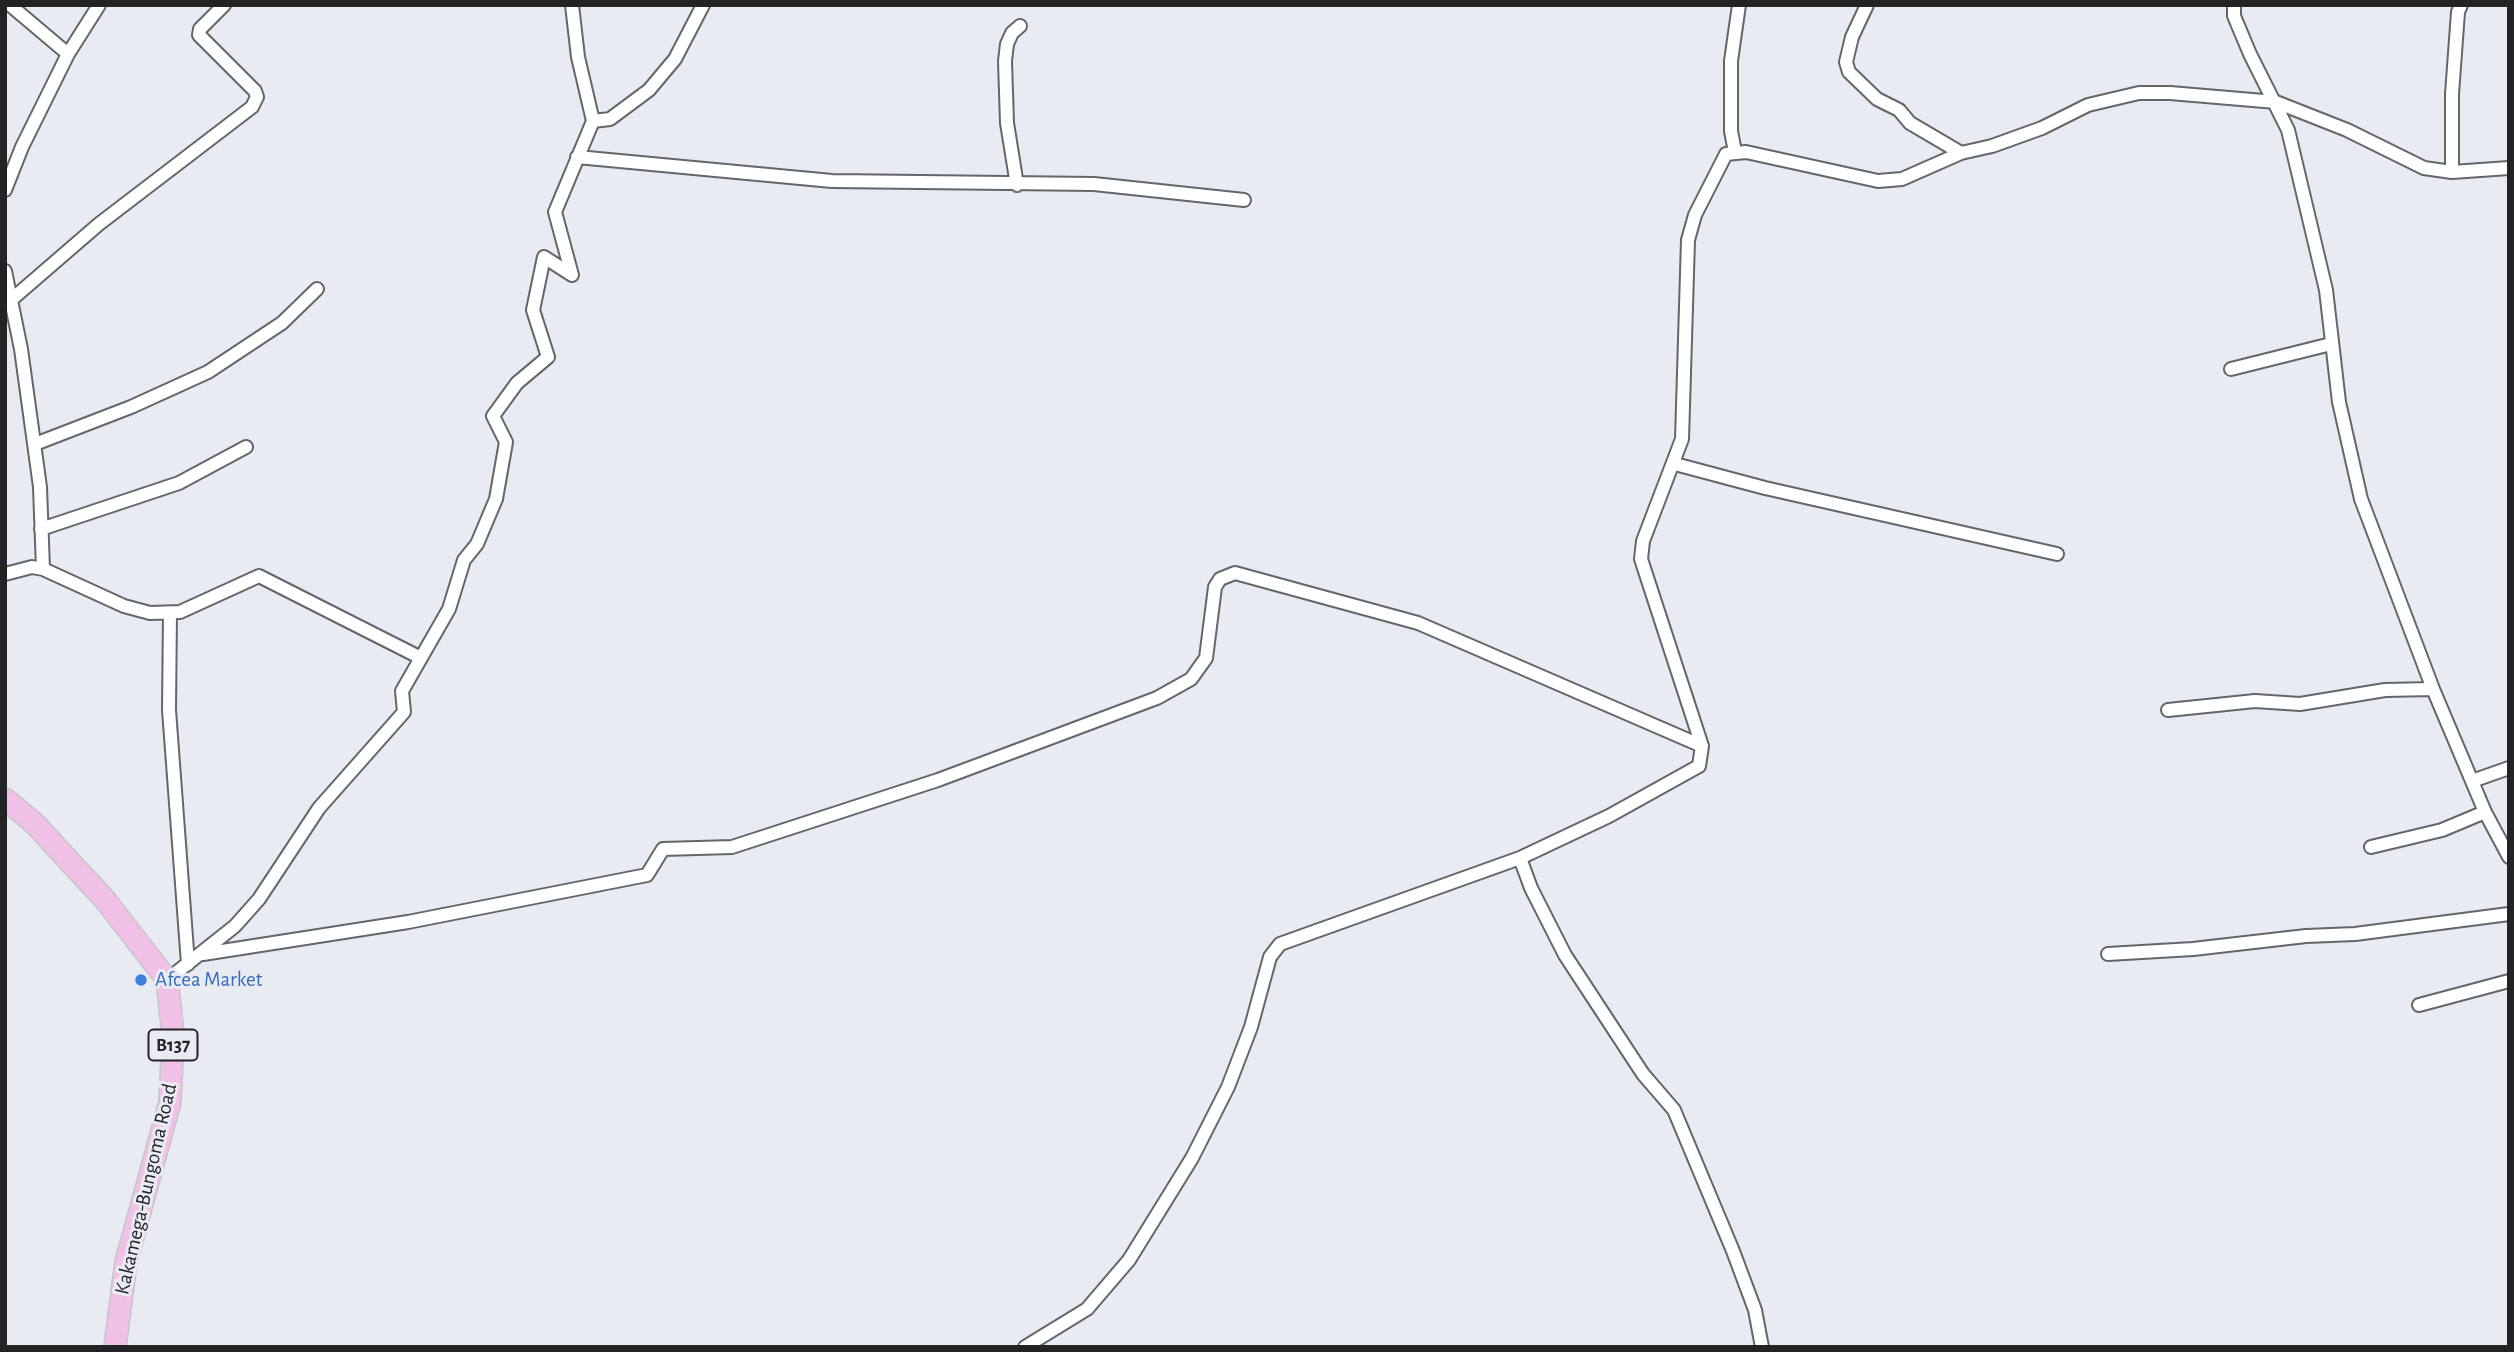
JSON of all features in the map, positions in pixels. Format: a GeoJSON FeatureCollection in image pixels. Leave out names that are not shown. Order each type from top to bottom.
{"type":"FeatureCollection","features":[{"type":"Feature","properties":{"kind":"main road"},"geometry":{"type":"LineString","coordinates":[[5,799],[35,824],[106,901],[167,980]]}},
{"type":"Feature","properties":{"kind":"main road","name":"Kakamega-Bungoma Road"},"geometry":{"type":"LineString","coordinates":[[115,1347],[126,1262],[170,1102],[173,1034],[167,980]]}},
{"type":"Feature","properties":{"kind":"street"},"geometry":{"type":"LineString","coordinates":[[10,5],[68,54]]}},
{"type":"Feature","properties":{"kind":"street"},"geometry":{"type":"LineString","coordinates":[[5,190],[22,147],[68,54],[99,5]]}},
{"type":"Feature","properties":{"kind":"street"},"geometry":{"type":"LineString","coordinates":[[11,300],[99,224],[252,107],[257,97],[255,91],[199,35],[200,29],[224,5]]}},
{"type":"Feature","properties":{"kind":"street"},"geometry":{"type":"LineString","coordinates":[[167,980],[235,926],[259,899],[318,807],[404,712],[402,691],[449,609],[464,560],[477,544],[496,499],[506,442],[493,416],[517,383],[548,357],[533,310],[544,257],[572,275],[555,212],[593,121],[578,57],[572,5]]}},
{"type":"Feature","properties":{"kind":"street"},"geometry":{"type":"LineString","coordinates":[[593,121],[610,119],[649,90],[675,59],[703,5]]}},
{"type":"Feature","properties":{"kind":"street"},"geometry":{"type":"LineString","coordinates":[[1735,152],[1731,131],[1731,61],[1739,5]]}},
{"type":"Feature","properties":{"kind":"street"},"geometry":{"type":"LineString","coordinates":[[1867,5],[1852,37],[1846,62],[1849,72],[1877,99],[1899,110],[1910,123],[1961,153]]}},
{"type":"Feature","properties":{"kind":"street"},"geometry":{"type":"LineString","coordinates":[[2234,5],[2234,16],[2245,42],[2288,130],[2326,290],[2339,402],[2361,499],[2433,689],[2485,812],[2509,857]]}},
{"type":"Feature","properties":{"kind":"street"},"geometry":{"type":"LineString","coordinates":[[2452,172],[2452,94],[2458,12],[2461,5]]}},
{"type":"Feature","properties":{"kind":"street"},"geometry":{"type":"LineString","coordinates":[[1017,185],[1007,123],[1005,61],[1007,44],[1012,33],[1020,26]]}},
{"type":"Feature","properties":{"kind":"street"},"geometry":{"type":"LineString","coordinates":[[1025,1347],[1087,1309],[1129,1260],[1192,1158],[1228,1087],[1251,1027],[1274,950],[1280,944],[1520,858],[1690,773],[1699,766],[1702,746],[1641,559],[1643,541],[1675,464],[1682,439],[1688,240],[1695,215],[1719,163],[1726,155],[1735,152],[1814,165],[1878,181],[1902,179],[1961,153],[1992,146],[2042,128],[2088,105],[2139,93],[2276,102],[2347,131],[2424,168],[2452,172],[2509,167]]}},
{"type":"Feature","properties":{"kind":"street"},"geometry":{"type":"LineString","coordinates":[[577,157],[832,181],[1094,184],[1202,193],[1244,200]]}},
{"type":"Feature","properties":{"kind":"street"},"geometry":{"type":"LineString","coordinates":[[5,271],[35,444],[43,569]]}},
{"type":"Feature","properties":{"kind":"street"},"geometry":{"type":"LineString","coordinates":[[35,444],[131,407],[208,372],[282,323],[317,289]]}},
{"type":"Feature","properties":{"kind":"street"},"geometry":{"type":"LineString","coordinates":[[2231,369],[2331,344]]}},
{"type":"Feature","properties":{"kind":"street"},"geometry":{"type":"LineString","coordinates":[[41,529],[179,483],[246,447]]}},
{"type":"Feature","properties":{"kind":"street"},"geometry":{"type":"LineString","coordinates":[[1675,464],[1765,488],[2057,554]]}},
{"type":"Feature","properties":{"kind":"street"},"geometry":{"type":"LineString","coordinates":[[5,574],[32,566],[124,606],[150,613],[180,612],[259,576],[421,657]]}},
{"type":"Feature","properties":{"kind":"street"},"geometry":{"type":"LineString","coordinates":[[203,954],[408,922],[648,875],[663,849],[732,847],[926,785],[1157,698],[1191,680],[1206,658],[1215,587],[1220,579],[1235,573],[1418,623],[1702,746]]}},
{"type":"Feature","properties":{"kind":"street"},"geometry":{"type":"LineString","coordinates":[[170,613],[169,710],[188,964]]}},
{"type":"Feature","properties":{"kind":"street"},"geometry":{"type":"LineString","coordinates":[[2168,710],[2255,701],[2300,704],[2385,690],[2433,689]]}},
{"type":"Feature","properties":{"kind":"street"},"geometry":{"type":"LineString","coordinates":[[2472,781],[2509,768]]}},
{"type":"Feature","properties":{"kind":"street"},"geometry":{"type":"LineString","coordinates":[[2371,847],[2442,830],[2485,812]]}},
{"type":"Feature","properties":{"kind":"street"},"geometry":{"type":"LineString","coordinates":[[1520,858],[1531,888],[1577,974],[1643,1074],[1674,1110],[1742,1274],[1755,1310],[1762,1347]]}},
{"type":"Feature","properties":{"kind":"street"},"geometry":{"type":"LineString","coordinates":[[2108,954],[2355,934],[2509,914]]}},
{"type":"Feature","properties":{"kind":"street"},"geometry":{"type":"LineString","coordinates":[[2419,1005],[2509,981]]}},
{"type":"Feature","properties":{"kind":"place","name":"Afcea Market"},"geometry":{"type":"Point","coordinates":[141,980]}}]}
